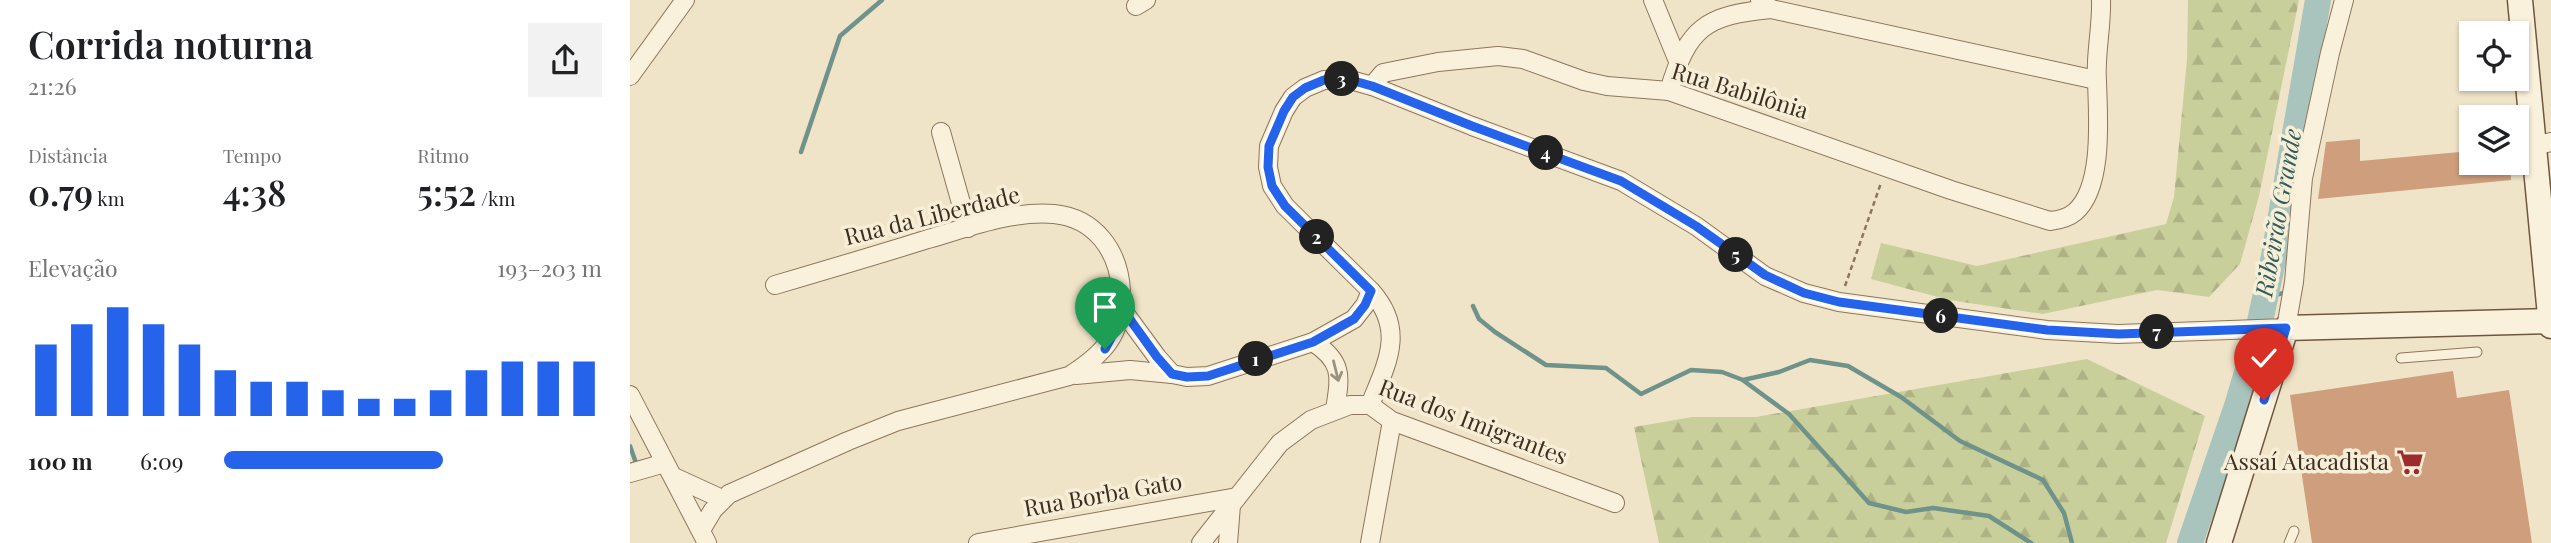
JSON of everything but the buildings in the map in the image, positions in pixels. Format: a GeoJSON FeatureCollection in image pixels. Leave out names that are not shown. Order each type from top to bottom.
{"type":"FeatureCollection","features":[{"type":"Feature","properties":{"kind":"street"},"geometry":{"type":"LineString","coordinates":[[630,76],[685,0]]}},
{"type":"Feature","properties":{"kind":"street"},"geometry":{"type":"LineString","coordinates":[[1653,0],[1678,61]]}},
{"type":"Feature","properties":{"kind":"street"},"geometry":{"type":"LineString","coordinates":[[1669,91],[1678,61],[1704,25],[1725,15],[1766,4],[2096,80],[2101,0]]}},
{"type":"Feature","properties":{"kind":"street"},"geometry":{"type":"LineString","coordinates":[[2219,543],[2294,282],[2303,178],[2344,0]]}},
{"type":"Feature","properties":{"kind":"street"},"geometry":{"type":"LineString","coordinates":[[2520,0],[2542,144],[2551,326]]}},
{"type":"Feature","properties":{"kind":"street","name":"Rua Babilônia"},"geometry":{"type":"LineString","coordinates":[[1372,86],[1376,79],[1393,70],[1437,62],[1498,56],[1523,59],[1562,75],[1607,86],[1669,91],[1951,190],[2050,221],[2062,219],[2075,212],[2089,189],[2097,142],[2099,104],[2096,80]]}},
{"type":"Feature","properties":{"kind":"street"},"geometry":{"type":"LineString","coordinates":[[1370,405],[1390,351],[1392,331],[1383,304],[1285,206],[1272,186],[1268,167],[1269,146],[1275,128],[1293,97],[1305,88],[1324,80],[1347,79],[1372,86],[1621,181],[1696,226],[1765,275],[1804,293],[1839,302],[2047,330],[2119,334],[2244,328],[2550,321]]}},
{"type":"Feature","properties":{"kind":"street"},"geometry":{"type":"LineString","coordinates":[[941,132],[968,228]]}},
{"type":"Feature","properties":{"kind":"street","name":"Rua da Liberdade"},"geometry":{"type":"LineString","coordinates":[[775,285],[968,228],[1028,215],[1054,214],[1082,223],[1108,244],[1116,260],[1120,281],[1121,307],[1116,329],[1105,349],[1092,362],[1069,376]]}},
{"type":"Feature","properties":{"kind":"street","name":"Rua da Liberdade"},"geometry":{"type":"LineString","coordinates":[[704,537],[722,499],[798,462],[898,421],[1069,376],[1130,370],[1187,377],[1208,376],[1313,342],[1354,319],[1365,305],[1371,291]]}},
{"type":"Feature","properties":{"kind":"street"},"geometry":{"type":"LineString","coordinates":[[1121,307],[1172,374]]}},
{"type":"Feature","properties":{"kind":"street"},"geometry":{"type":"LineString","coordinates":[[1313,342],[1328,352],[1335,363],[1339,379],[1335,410]]}},
{"type":"Feature","properties":{"kind":"street"},"geometry":{"type":"LineString","coordinates":[[630,394],[704,537]]}},
{"type":"Feature","properties":{"kind":"street","name":"Rua dos Imigrantes"},"geometry":{"type":"LineString","coordinates":[[1201,543],[1280,443],[1311,420],[1350,405],[1370,405],[1392,421],[1615,503]]}},
{"type":"Feature","properties":{"kind":"street"},"geometry":{"type":"LineString","coordinates":[[1370,543],[1392,421]]}},
{"type":"Feature","properties":{"kind":"street"},"geometry":{"type":"LineString","coordinates":[[630,473],[670,470],[722,499]]}},
{"type":"Feature","properties":{"kind":"street"},"geometry":{"type":"LineString","coordinates":[[1228,543],[1234,500]]}},
{"type":"Feature","properties":{"kind":"street","name":"Rua Borba Gato"},"geometry":{"type":"LineString","coordinates":[[978,543],[1234,500]]}},
{"type":"Feature","properties":{"kind":"lane"},"geometry":{"type":"LineString","coordinates":[[2401,358],[2477,352]]}},
{"type":"Feature","properties":{"kind":"lane"},"geometry":{"type":"LineString","coordinates":[[2289,543],[2294,531]]}},
{"type":"Feature","properties":{"kind":"path"},"geometry":{"type":"LineString","coordinates":[[1839,302],[1887,166]]}},
{"type":"Feature","properties":{"kind":"green space"},"geometry":{"type":"Polygon","coordinates":[[[2188,0],[2299,0],[2259,196],[2240,264],[2209,297],[2157,290],[2043,314],[1949,300],[1871,279],[1881,243],[1977,266],[2166,224],[2174,197],[2187,59],[2188,0]]]}},
{"type":"Feature","properties":{"kind":"green space"},"geometry":{"type":"Polygon","coordinates":[[[2087,359],[2205,416],[2166,543],[1659,543],[1634,427],[1692,417],[1756,417],[2087,359]]]}},
{"type":"Feature","properties":{"kind":"waterway"},"geometry":{"type":"LineString","coordinates":[[801,152],[840,36],[882,0]]}},
{"type":"Feature","properties":{"kind":"waterway","name":"Ribeirão Grande"},"geometry":{"type":"LineString","coordinates":[[2190,543],[2255,345],[2274,256],[2318,0]]}},
{"type":"Feature","properties":{"kind":"waterway"},"geometry":{"type":"LineString","coordinates":[[2265,297],[2284,293]]}},
{"type":"Feature","properties":{"kind":"waterway"},"geometry":{"type":"LineString","coordinates":[[1473,306],[1479,319],[1495,332],[1546,365],[1606,368],[1641,394],[1691,370],[1722,372],[1743,380],[1779,372],[1810,360],[1848,366],[1901,397],[1960,441],[2043,480],[2064,513],[2072,543]]}},
{"type":"Feature","properties":{"kind":"waterway"},"geometry":{"type":"LineString","coordinates":[[1744,381],[1789,414],[1869,503],[1906,512],[1933,508],[1989,516],[2031,543]]}},
{"type":"Feature","properties":{"kind":"waterway"},"geometry":{"type":"LineString","coordinates":[[630,446],[636,463]]}},
{"type":"Feature","properties":{"kind":"place","name":"Assaí Atacadista"},"geometry":{"type":"Point","coordinates":[2410,462]}},
{"type":"Feature","properties":{"kind":"route"},"geometry":{"type":"LineString","coordinates":[[1105,349],[1116,329],[1121,307],[1145,342],[1172,374],[1187,377],[1208,376],[1313,342],[1333,333],[1360,313],[1371,291],[1285,206],[1272,186],[1268,167],[1269,146],[1275,128],[1293,97],[1305,88],[1324,80],[1347,79],[1372,86],[1621,181],[1666,206],[1765,275],[1804,293],[1839,302],[2047,330],[2119,334],[2286,328],[2264,400]]}}]}
